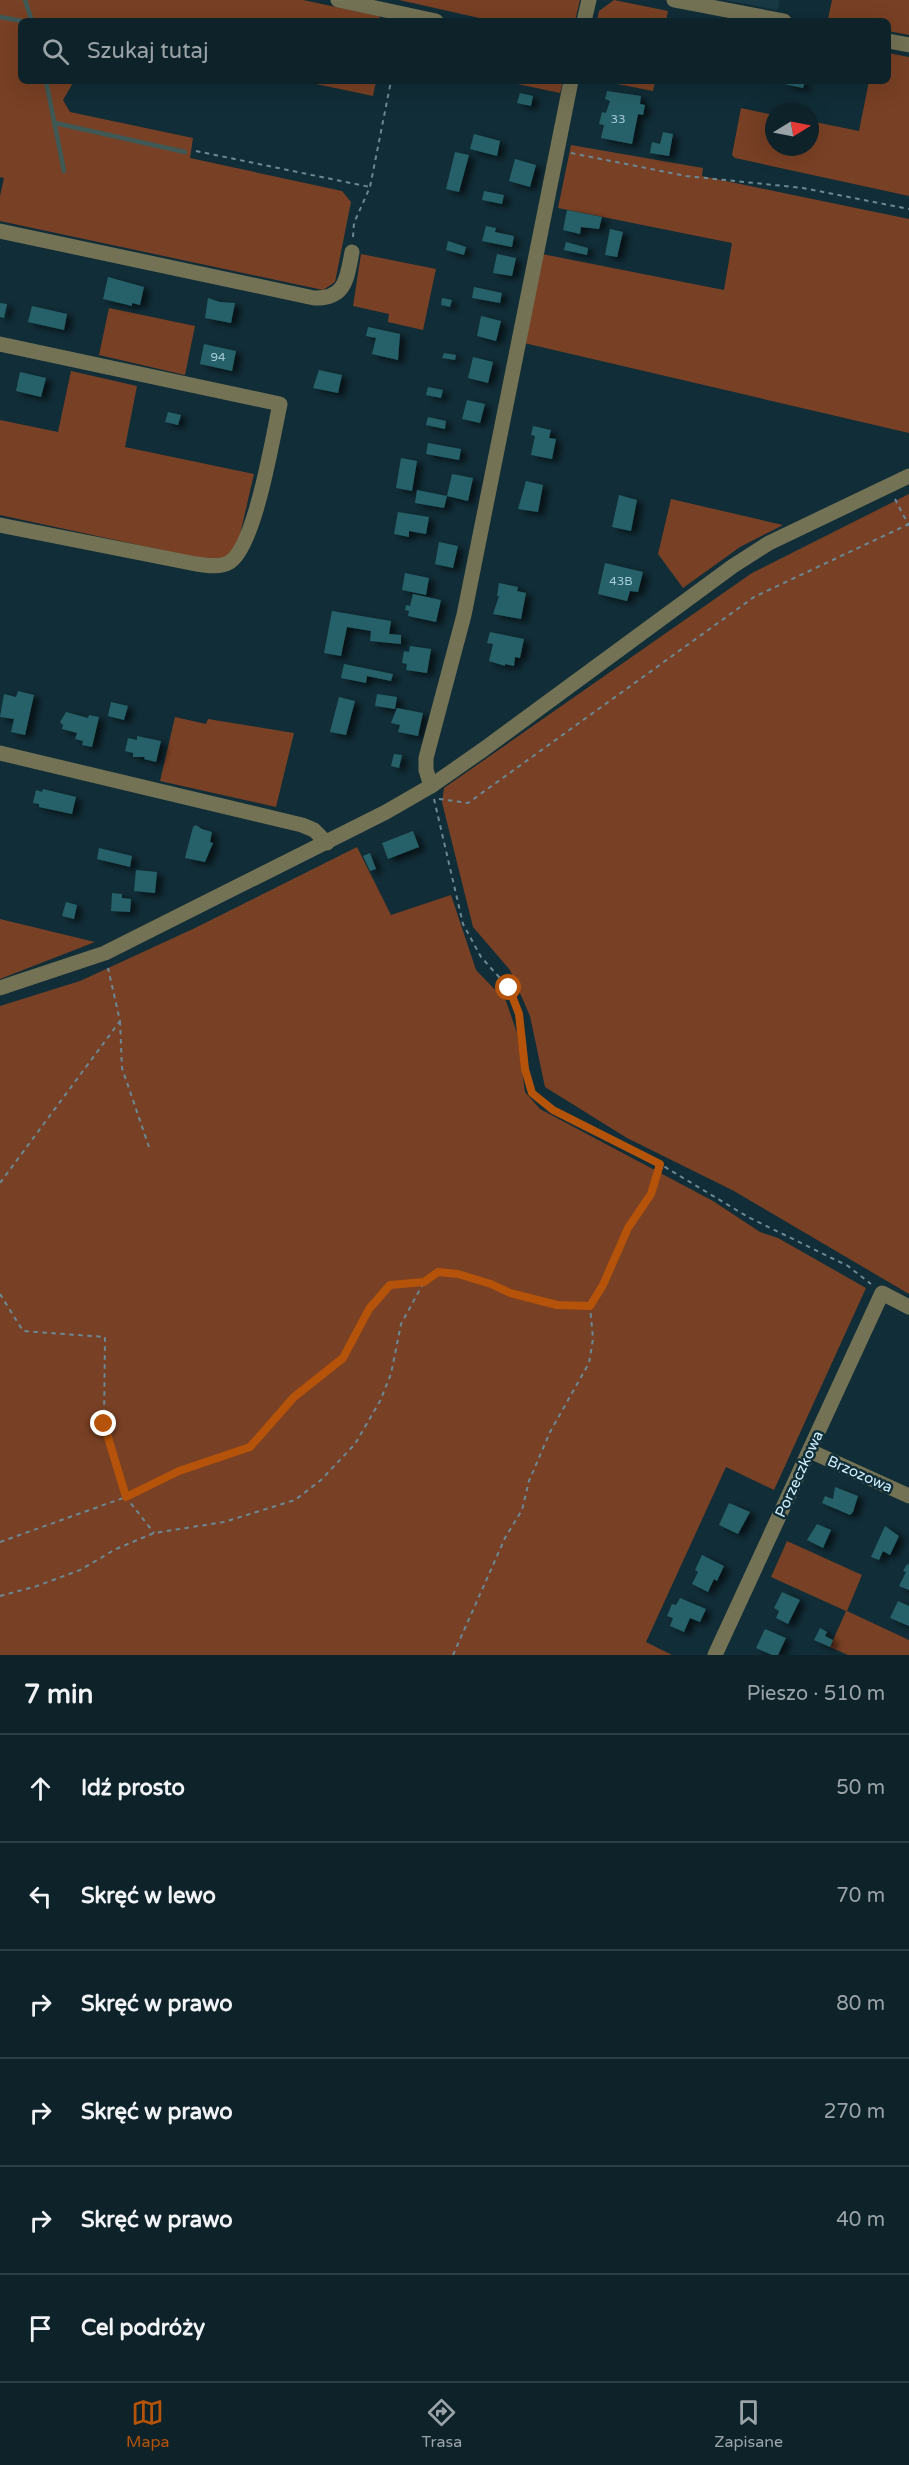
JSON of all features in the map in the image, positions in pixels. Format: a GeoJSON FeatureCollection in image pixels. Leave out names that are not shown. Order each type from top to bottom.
{"type":"FeatureCollection","features":[{"type":"Feature","properties":{"kind":"street"},"geometry":{"type":"LineString","coordinates":[[339,0],[422,18]]}},
{"type":"Feature","properties":{"kind":"street"},"geometry":{"type":"LineString","coordinates":[[585,18],[589,0]]}},
{"type":"Feature","properties":{"kind":"street"},"geometry":{"type":"LineString","coordinates":[[674,0],[768,18]]}},
{"type":"Feature","properties":{"kind":"street"},"geometry":{"type":"LineString","coordinates":[[891,42],[909,45]]}},
{"type":"Feature","properties":{"kind":"street"},"geometry":{"type":"LineString","coordinates":[[435,792],[426,770],[426,758],[464,615],[556,150],[571,84]]}},
{"type":"Feature","properties":{"kind":"street"},"geometry":{"type":"LineString","coordinates":[[0,231],[314,298],[330,297],[337,294],[344,286],[352,252]]}},
{"type":"Feature","properties":{"kind":"street"},"geometry":{"type":"LineString","coordinates":[[0,344],[280,404],[247,540],[237,556],[227,563],[215,566],[196,564],[0,525]]}},
{"type":"Feature","properties":{"kind":"street"},"geometry":{"type":"LineString","coordinates":[[0,988],[105,954],[327,843],[435,792],[484,749],[733,566],[769,543],[909,476]]}},
{"type":"Feature","properties":{"kind":"street"},"geometry":{"type":"LineString","coordinates":[[0,753],[302,825],[314,830],[327,843]]}},
{"type":"Feature","properties":{"kind":"street"},"geometry":{"type":"LineString","coordinates":[[882,1293],[909,1307]]}},
{"type":"Feature","properties":{"kind":"street","name":"Porzeczkowa"},"geometry":{"type":"LineString","coordinates":[[715,1655],[882,1293]]}},
{"type":"Feature","properties":{"kind":"street","name":"Brzozowa"},"geometry":{"type":"LineString","coordinates":[[810,1451],[909,1496]]}},
{"type":"Feature","properties":{"kind":"path"},"geometry":{"type":"LineString","coordinates":[[352,252],[354,223],[370,187],[390,84]]}},
{"type":"Feature","properties":{"kind":"path"},"geometry":{"type":"LineString","coordinates":[[556,150],[686,176],[803,188],[909,209]]}},
{"type":"Feature","properties":{"kind":"path"},"geometry":{"type":"LineString","coordinates":[[196,151],[370,187]]}},
{"type":"Feature","properties":{"kind":"path"},"geometry":{"type":"LineString","coordinates":[[882,1293],[848,1266],[748,1217],[660,1164],[553,1110],[532,1093],[525,1069],[519,1014],[509,988],[481,957],[464,924],[435,792],[468,802],[754,597],[909,525],[893,495]]}},
{"type":"Feature","properties":{"kind":"path"},"geometry":{"type":"LineString","coordinates":[[105,954],[120,1021],[122,1068],[149,1148]]}},
{"type":"Feature","properties":{"kind":"path"},"geometry":{"type":"LineString","coordinates":[[0,1183],[120,1021]]}},
{"type":"Feature","properties":{"kind":"path"},"geometry":{"type":"LineString","coordinates":[[453,1655],[505,1538],[522,1510],[529,1481],[550,1432],[589,1363],[592,1339],[590,1306],[603,1285],[628,1228],[651,1194],[660,1164]]}},
{"type":"Feature","properties":{"kind":"path"},"geometry":{"type":"LineString","coordinates":[[0,1596],[69,1574],[116,1549],[154,1533],[224,1522],[295,1500],[321,1480],[356,1444],[380,1401],[391,1374],[401,1324],[424,1282],[438,1272],[458,1274],[491,1284],[510,1293],[557,1305],[590,1306]]}},
{"type":"Feature","properties":{"kind":"path"},"geometry":{"type":"LineString","coordinates":[[0,1542],[126,1497],[179,1471],[250,1447],[294,1397],[343,1358],[369,1309],[390,1285],[424,1282]]}},
{"type":"Feature","properties":{"kind":"path"},"geometry":{"type":"LineString","coordinates":[[0,1294],[23,1331],[105,1337],[104,1424],[126,1497],[154,1533]]}},
{"type":"Feature","properties":{"kind":"shaded area"},"geometry":{"type":"Polygon","coordinates":[[[0,0],[303,0],[380,18],[18,18],[18,84],[72,84],[63,100],[70,112],[193,138],[190,158],[342,191],[351,202],[335,282],[323,290],[0,221],[0,196],[4,178],[0,177],[0,0]]]}},
{"type":"Feature","properties":{"kind":"shaded area"},"geometry":{"type":"Polygon","coordinates":[[[399,0],[580,0],[576,18],[480,18],[399,0]]]}},
{"type":"Feature","properties":{"kind":"shaded area"},"geometry":{"type":"Polygon","coordinates":[[[614,0],[668,11],[667,18],[598,18],[599,11],[614,0]]]}},
{"type":"Feature","properties":{"kind":"shaded area"},"geometry":{"type":"Polygon","coordinates":[[[724,0],[779,0],[778,10],[724,0]]]}},
{"type":"Feature","properties":{"kind":"shaded area"},"geometry":{"type":"Polygon","coordinates":[[[832,0],[909,0],[909,35],[891,32],[891,18],[828,18],[832,0]]]}},
{"type":"Feature","properties":{"kind":"shaded area"},"geometry":{"type":"Polygon","coordinates":[[[891,54],[909,57],[909,196],[735,158],[732,155],[741,108],[765,113],[765,156],[819,156],[819,123],[859,131],[868,84],[891,84],[891,54]]]}},
{"type":"Feature","properties":{"kind":"shaded area"},"geometry":{"type":"Polygon","coordinates":[[[316,84],[375,84],[373,96],[316,84]]]}},
{"type":"Feature","properties":{"kind":"shaded area"},"geometry":{"type":"Polygon","coordinates":[[[517,84],[562,84],[560,93],[517,84]]]}},
{"type":"Feature","properties":{"kind":"shaded area"},"geometry":{"type":"Polygon","coordinates":[[[617,84],[654,84],[653,91],[617,84]]]}},
{"type":"Feature","properties":{"kind":"shaded area"},"geometry":{"type":"Polygon","coordinates":[[[571,145],[703,168],[702,176],[909,219],[909,433],[524,343],[542,254],[724,290],[732,243],[558,208],[571,145]]]}},
{"type":"Feature","properties":{"kind":"shaded area"},"geometry":{"type":"Polygon","coordinates":[[[361,254],[436,269],[423,330],[388,322],[389,314],[353,306],[361,254]]]}},
{"type":"Feature","properties":{"kind":"shaded area"},"geometry":{"type":"Polygon","coordinates":[[[109,308],[195,326],[185,375],[99,355],[109,308]]]}},
{"type":"Feature","properties":{"kind":"shaded area"},"geometry":{"type":"Polygon","coordinates":[[[71,371],[137,386],[125,447],[254,474],[236,552],[217,562],[0,515],[0,420],[58,432],[71,371]]]}},
{"type":"Feature","properties":{"kind":"shaded area"},"geometry":{"type":"Polygon","coordinates":[[[909,494],[909,1294],[734,1191],[627,1138],[545,1087],[530,1016],[510,970],[473,927],[442,802],[444,788],[752,573],[909,494]]]}},
{"type":"Feature","properties":{"kind":"shaded area"},"geometry":{"type":"Polygon","coordinates":[[[671,499],[783,525],[740,547],[683,588],[658,554],[671,499]]]}},
{"type":"Feature","properties":{"kind":"shaded area"},"geometry":{"type":"Polygon","coordinates":[[[175,717],[206,724],[208,719],[294,733],[276,807],[160,781],[175,717]]]}},
{"type":"Feature","properties":{"kind":"shaded area"},"geometry":{"type":"Polygon","coordinates":[[[357,847],[391,915],[451,895],[476,970],[506,1001],[517,1033],[525,1092],[540,1109],[713,1201],[760,1232],[778,1238],[866,1288],[774,1490],[726,1467],[646,1642],[672,1655],[0,1655],[0,1006],[80,981],[195,928],[357,847]]]}},
{"type":"Feature","properties":{"kind":"shaded area"},"geometry":{"type":"Polygon","coordinates":[[[0,919],[95,942],[0,979],[0,919]]]}},
{"type":"Feature","properties":{"kind":"shaded area"},"geometry":{"type":"Polygon","coordinates":[[[787,1541],[862,1575],[847,1611],[909,1640],[909,1655],[848,1655],[830,1647],[846,1611],[771,1577],[787,1541]]]}},
{"type":"Feature","properties":{"kind":"building"},"geometry":{"type":"Polygon","coordinates":[[[784,84],[804,84],[803,88],[784,84]]]}},
{"type":"Feature","properties":{"kind":"building"},"geometry":{"type":"Polygon","coordinates":[[[607,91],[641,96],[640,104],[645,105],[643,115],[638,114],[632,144],[601,138],[604,125],[599,124],[602,112],[606,113],[610,101],[605,99],[607,91]]]}},
{"type":"Feature","properties":{"kind":"building"},"geometry":{"type":"Polygon","coordinates":[[[520,93],[533,96],[531,106],[517,103],[520,93]]]}},
{"type":"Feature","properties":{"kind":"building"},"geometry":{"type":"Polygon","coordinates":[[[663,132],[673,134],[669,156],[650,153],[652,142],[660,144],[663,132]]]}},
{"type":"Feature","properties":{"kind":"building"},"geometry":{"type":"Polygon","coordinates":[[[474,134],[500,141],[497,156],[470,149],[474,134]]]}},
{"type":"Feature","properties":{"kind":"building"},"geometry":{"type":"Polygon","coordinates":[[[455,152],[469,155],[459,192],[446,189],[455,152]]]}},
{"type":"Feature","properties":{"kind":"building"},"geometry":{"type":"Polygon","coordinates":[[[515,159],[536,165],[530,187],[509,181],[515,159]]]}},
{"type":"Feature","properties":{"kind":"building"},"geometry":{"type":"Polygon","coordinates":[[[484,191],[504,195],[502,204],[482,200],[484,191]]]}},
{"type":"Feature","properties":{"kind":"building"},"geometry":{"type":"Polygon","coordinates":[[[567,210],[602,217],[599,229],[581,227],[580,234],[563,230],[567,210]]]}},
{"type":"Feature","properties":{"kind":"building"},"geometry":{"type":"Polygon","coordinates":[[[486,226],[496,228],[495,232],[514,236],[512,247],[482,241],[486,226]]]}},
{"type":"Feature","properties":{"kind":"building"},"geometry":{"type":"Polygon","coordinates":[[[610,229],[623,232],[617,257],[605,255],[610,229]]]}},
{"type":"Feature","properties":{"kind":"building"},"geometry":{"type":"Polygon","coordinates":[[[448,241],[466,247],[464,255],[446,250],[448,241]]]}},
{"type":"Feature","properties":{"kind":"building"},"geometry":{"type":"Polygon","coordinates":[[[566,242],[588,248],[587,255],[564,250],[566,242]]]}},
{"type":"Feature","properties":{"kind":"building"},"geometry":{"type":"Polygon","coordinates":[[[497,254],[516,258],[512,276],[493,273],[497,254]]]}},
{"type":"Feature","properties":{"kind":"building"},"geometry":{"type":"Polygon","coordinates":[[[108,277],[144,287],[140,305],[132,303],[132,306],[103,299],[108,277]]]}},
{"type":"Feature","properties":{"kind":"building"},"geometry":{"type":"Polygon","coordinates":[[[474,287],[502,293],[500,303],[472,298],[474,287]]]}},
{"type":"Feature","properties":{"kind":"building"},"geometry":{"type":"Polygon","coordinates":[[[208,298],[235,303],[231,323],[205,318],[208,298]]]}},
{"type":"Feature","properties":{"kind":"building"},"geometry":{"type":"Polygon","coordinates":[[[442,298],[452,300],[450,307],[441,305],[442,298]]]}},
{"type":"Feature","properties":{"kind":"building"},"geometry":{"type":"Polygon","coordinates":[[[0,303],[7,304],[4,318],[0,317],[0,303]]]}},
{"type":"Feature","properties":{"kind":"building"},"geometry":{"type":"Polygon","coordinates":[[[32,306],[67,314],[64,330],[28,322],[32,306]]]}},
{"type":"Feature","properties":{"kind":"building"},"geometry":{"type":"Polygon","coordinates":[[[481,316],[501,321],[496,341],[477,336],[481,316]]]}},
{"type":"Feature","properties":{"kind":"building"},"geometry":{"type":"Polygon","coordinates":[[[368,327],[400,334],[398,360],[372,354],[376,338],[366,336],[368,327]]]}},
{"type":"Feature","properties":{"kind":"building"},"geometry":{"type":"Polygon","coordinates":[[[204,344],[236,351],[232,371],[200,364],[204,344]]]}},
{"type":"Feature","properties":{"kind":"building"},"geometry":{"type":"Polygon","coordinates":[[[444,353],[456,355],[455,360],[442,358],[444,353]]]}},
{"type":"Feature","properties":{"kind":"building"},"geometry":{"type":"Polygon","coordinates":[[[473,357],[493,362],[488,383],[468,378],[473,357]]]}},
{"type":"Feature","properties":{"kind":"building"},"geometry":{"type":"Polygon","coordinates":[[[319,370],[342,375],[338,393],[313,388],[319,370]]]}},
{"type":"Feature","properties":{"kind":"building"},"geometry":{"type":"Polygon","coordinates":[[[20,372],[46,378],[41,397],[16,391],[20,372]]]}},
{"type":"Feature","properties":{"kind":"building"},"geometry":{"type":"Polygon","coordinates":[[[428,387],[443,390],[441,398],[426,395],[428,387]]]}},
{"type":"Feature","properties":{"kind":"building"},"geometry":{"type":"Polygon","coordinates":[[[467,400],[485,404],[480,423],[462,419],[467,400]]]}},
{"type":"Feature","properties":{"kind":"building"},"geometry":{"type":"Polygon","coordinates":[[[168,412],[181,415],[178,425],[165,422],[168,412]]]}},
{"type":"Feature","properties":{"kind":"building"},"geometry":{"type":"Polygon","coordinates":[[[428,417],[446,421],[445,429],[426,425],[428,417]]]}},
{"type":"Feature","properties":{"kind":"building"},"geometry":{"type":"Polygon","coordinates":[[[533,426],[551,430],[549,438],[556,439],[552,459],[531,455],[535,436],[531,435],[533,426]]]}},
{"type":"Feature","properties":{"kind":"building"},"geometry":{"type":"Polygon","coordinates":[[[428,443],[461,449],[459,460],[426,454],[428,443]]]}},
{"type":"Feature","properties":{"kind":"building"},"geometry":{"type":"Polygon","coordinates":[[[401,458],[417,461],[412,491],[396,488],[401,458]]]}},
{"type":"Feature","properties":{"kind":"building"},"geometry":{"type":"Polygon","coordinates":[[[452,474],[473,478],[468,501],[447,496],[452,474]]]}},
{"type":"Feature","properties":{"kind":"building"},"geometry":{"type":"Polygon","coordinates":[[[526,481],[543,485],[538,512],[518,509],[526,481]]]}},
{"type":"Feature","properties":{"kind":"building"},"geometry":{"type":"Polygon","coordinates":[[[417,490],[447,496],[444,508],[415,503],[417,490]]]}},
{"type":"Feature","properties":{"kind":"building"},"geometry":{"type":"Polygon","coordinates":[[[619,495],[637,500],[631,531],[612,527],[619,495]]]}},
{"type":"Feature","properties":{"kind":"building"},"geometry":{"type":"Polygon","coordinates":[[[398,512],[429,517],[426,534],[409,531],[409,537],[394,534],[398,512]]]}},
{"type":"Feature","properties":{"kind":"building"},"geometry":{"type":"Polygon","coordinates":[[[439,542],[458,546],[453,568],[435,564],[439,542]]]}},
{"type":"Feature","properties":{"kind":"building"},"geometry":{"type":"Polygon","coordinates":[[[605,563],[643,572],[638,592],[630,591],[627,601],[598,594],[605,563]]]}},
{"type":"Feature","properties":{"kind":"building"},"geometry":{"type":"Polygon","coordinates":[[[405,573],[429,578],[426,595],[402,590],[405,573]]]}},
{"type":"Feature","properties":{"kind":"building"},"geometry":{"type":"Polygon","coordinates":[[[499,583],[518,587],[517,591],[526,593],[521,619],[493,614],[499,596],[497,596],[499,583]]]}},
{"type":"Feature","properties":{"kind":"building"},"geometry":{"type":"Polygon","coordinates":[[[413,594],[441,600],[436,622],[408,616],[409,611],[405,610],[406,605],[410,606],[413,594]]]}},
{"type":"Feature","properties":{"kind":"building"},"geometry":{"type":"Polygon","coordinates":[[[332,611],[391,621],[389,634],[401,635],[401,644],[370,641],[371,631],[347,627],[341,656],[324,653],[332,611]]]}},
{"type":"Feature","properties":{"kind":"building"},"geometry":{"type":"Polygon","coordinates":[[[490,632],[524,639],[520,658],[515,657],[514,666],[489,661],[493,644],[487,643],[490,632]]]}},
{"type":"Feature","properties":{"kind":"building"},"geometry":{"type":"Polygon","coordinates":[[[410,646],[431,649],[427,673],[406,670],[407,664],[402,663],[404,651],[409,652],[410,646]]]}},
{"type":"Feature","properties":{"kind":"building"},"geometry":{"type":"Polygon","coordinates":[[[344,664],[393,674],[391,681],[367,676],[366,683],[341,678],[344,664]]]}},
{"type":"Feature","properties":{"kind":"building"},"geometry":{"type":"Polygon","coordinates":[[[18,691],[34,695],[25,735],[11,732],[14,719],[0,717],[4,694],[16,697],[18,691]]]}},
{"type":"Feature","properties":{"kind":"building"},"geometry":{"type":"Polygon","coordinates":[[[377,694],[397,697],[395,709],[375,706],[377,694]]]}},
{"type":"Feature","properties":{"kind":"building"},"geometry":{"type":"Polygon","coordinates":[[[339,697],[355,701],[346,735],[330,732],[339,697]]]}},
{"type":"Feature","properties":{"kind":"building"},"geometry":{"type":"Polygon","coordinates":[[[111,702],[128,706],[124,720],[108,716],[111,702]]]}},
{"type":"Feature","properties":{"kind":"building"},"geometry":{"type":"Polygon","coordinates":[[[397,708],[423,713],[418,736],[398,732],[400,725],[391,723],[397,708]]]}},
{"type":"Feature","properties":{"kind":"building"},"geometry":{"type":"Polygon","coordinates":[[[66,712],[88,718],[89,715],[99,717],[92,747],[82,745],[83,741],[75,739],[77,733],[62,729],[63,725],[60,722],[66,712]]]}},
{"type":"Feature","properties":{"kind":"building"},"geometry":{"type":"Polygon","coordinates":[[[137,736],[161,741],[156,762],[144,759],[145,757],[133,757],[133,753],[125,751],[128,738],[137,740],[137,736]]]}},
{"type":"Feature","properties":{"kind":"building"},"geometry":{"type":"Polygon","coordinates":[[[394,754],[402,755],[399,768],[391,766],[394,754]]]}},
{"type":"Feature","properties":{"kind":"building"},"geometry":{"type":"Polygon","coordinates":[[[43,789],[76,797],[72,814],[39,807],[39,804],[33,803],[36,790],[42,792],[43,789]]]}},
{"type":"Feature","properties":{"kind":"building"},"geometry":{"type":"Polygon","coordinates":[[[196,825],[212,832],[210,842],[213,843],[205,862],[185,858],[193,827],[196,825]]]}},
{"type":"Feature","properties":{"kind":"building"},"geometry":{"type":"Polygon","coordinates":[[[413,831],[419,847],[388,859],[382,843],[413,831]]]}},
{"type":"Feature","properties":{"kind":"building"},"geometry":{"type":"Polygon","coordinates":[[[99,848],[132,856],[130,867],[97,859],[99,848]]]}},
{"type":"Feature","properties":{"kind":"building"},"geometry":{"type":"Polygon","coordinates":[[[370,853],[376,869],[370,871],[363,856],[370,853]]]}},
{"type":"Feature","properties":{"kind":"building"},"geometry":{"type":"Polygon","coordinates":[[[136,870],[157,872],[155,893],[134,891],[136,870]]]}},
{"type":"Feature","properties":{"kind":"building"},"geometry":{"type":"Polygon","coordinates":[[[112,893],[122,894],[122,898],[131,899],[130,912],[111,911],[112,893]]]}},
{"type":"Feature","properties":{"kind":"building"},"geometry":{"type":"Polygon","coordinates":[[[66,902],[77,905],[74,919],[62,916],[66,902]]]}},
{"type":"Feature","properties":{"kind":"building"},"geometry":{"type":"Polygon","coordinates":[[[835,1487],[858,1496],[850,1515],[822,1503],[825,1496],[833,1499],[835,1487]]]}},
{"type":"Feature","properties":{"kind":"building"},"geometry":{"type":"Polygon","coordinates":[[[729,1503],[750,1512],[738,1534],[719,1525],[729,1503]]]}},
{"type":"Feature","properties":{"kind":"building"},"geometry":{"type":"Polygon","coordinates":[[[817,1524],[831,1530],[823,1548],[807,1540],[817,1524]]]}},
{"type":"Feature","properties":{"kind":"building"},"geometry":{"type":"Polygon","coordinates":[[[885,1526],[899,1536],[890,1555],[883,1551],[879,1560],[871,1557],[885,1526]]]}},
{"type":"Feature","properties":{"kind":"building"},"geometry":{"type":"Polygon","coordinates":[[[702,1555],[724,1566],[717,1581],[714,1579],[708,1592],[692,1584],[702,1555]]]}},
{"type":"Feature","properties":{"kind":"building"},"geometry":{"type":"Polygon","coordinates":[[[907,1564],[909,1565],[909,1590],[899,1586],[907,1564]]]}},
{"type":"Feature","properties":{"kind":"building"},"geometry":{"type":"Polygon","coordinates":[[[782,1592],[800,1600],[788,1624],[776,1618],[779,1611],[774,1608],[782,1592]]]}},
{"type":"Feature","properties":{"kind":"building"},"geometry":{"type":"Polygon","coordinates":[[[680,1598],[706,1609],[700,1622],[690,1618],[684,1632],[670,1626],[673,1618],[667,1616],[672,1604],[676,1605],[680,1598]]]}},
{"type":"Feature","properties":{"kind":"building"},"geometry":{"type":"Polygon","coordinates":[[[898,1601],[909,1606],[909,1626],[890,1618],[898,1601]]]}},
{"type":"Feature","properties":{"kind":"building"},"geometry":{"type":"Polygon","coordinates":[[[820,1628],[827,1632],[825,1636],[833,1640],[830,1647],[814,1640],[820,1628]]]}},
{"type":"Feature","properties":{"kind":"building"},"geometry":{"type":"Polygon","coordinates":[[[765,1629],[786,1638],[778,1655],[772,1655],[756,1648],[765,1629]]]}},
{"type":"Feature","properties":{"kind":"waterway"},"geometry":{"type":"LineString","coordinates":[[25,0],[31,18]]}},
{"type":"Feature","properties":{"kind":"waterway"},"geometry":{"type":"LineString","coordinates":[[0,17],[18,20]]}},
{"type":"Feature","properties":{"kind":"waterway"},"geometry":{"type":"LineString","coordinates":[[47,84],[64,171]]}},
{"type":"Feature","properties":{"kind":"waterway"},"geometry":{"type":"LineString","coordinates":[[55,123],[185,152]]}},
{"type":"Feature","properties":{"kind":"route"},"geometry":{"type":"LineString","coordinates":[[104,1424],[126,1497],[179,1471],[250,1447],[294,1397],[343,1358],[369,1309],[390,1285],[424,1282],[438,1272],[458,1274],[491,1284],[510,1293],[557,1305],[590,1306],[603,1285],[628,1228],[651,1194],[660,1164],[553,1110],[532,1093],[525,1069],[519,1014],[509,988]]}}]}
